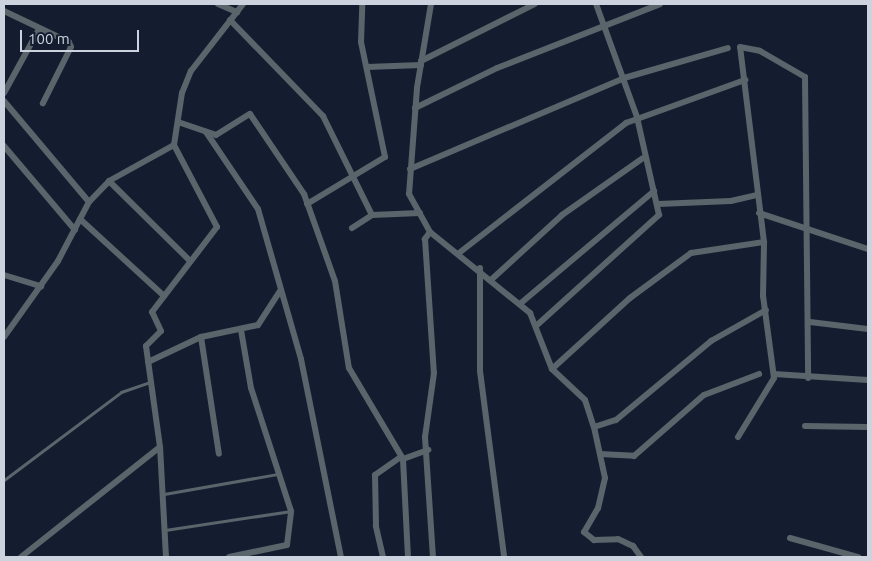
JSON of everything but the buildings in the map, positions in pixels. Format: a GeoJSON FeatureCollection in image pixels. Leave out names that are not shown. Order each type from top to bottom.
{"type":"FeatureCollection","features":[{"type":"Feature","properties":{"kind":"street"},"geometry":{"type":"LineString","coordinates":[[218,4],[237,12]]}},
{"type":"Feature","properties":{"kind":"street"},"geometry":{"type":"LineString","coordinates":[[166,557],[160,447],[146,346],[161,331],[152,312],[217,227],[174,145],[191,71],[242,4]]}},
{"type":"Feature","properties":{"kind":"street"},"geometry":{"type":"LineString","coordinates":[[307,204],[354,173],[385,157],[362,42],[362,4]]}},
{"type":"Feature","properties":{"kind":"street"},"geometry":{"type":"LineString","coordinates":[[432,4],[415,108],[409,194],[430,232],[480,268],[521,304],[536,326],[552,369],[585,400],[594,427],[605,478],[598,508],[584,532],[594,540],[618,539],[633,546],[642,557]]}},
{"type":"Feature","properties":{"kind":"street"},"geometry":{"type":"LineString","coordinates":[[367,67],[421,63],[535,4]]}},
{"type":"Feature","properties":{"kind":"street"},"geometry":{"type":"LineString","coordinates":[[536,326],[659,215],[658,204],[643,158],[638,117],[606,26],[596,4]]}},
{"type":"Feature","properties":{"kind":"street"},"geometry":{"type":"LineString","coordinates":[[415,108],[497,68],[660,4]]}},
{"type":"Feature","properties":{"kind":"street"},"geometry":{"type":"LineString","coordinates":[[4,11],[69,42],[71,47],[43,103]]}},
{"type":"Feature","properties":{"kind":"street"},"geometry":{"type":"LineString","coordinates":[[230,20],[323,116],[354,173],[372,215]]}},
{"type":"Feature","properties":{"kind":"street"},"geometry":{"type":"LineString","coordinates":[[4,93],[38,31]]}},
{"type":"Feature","properties":{"kind":"street"},"geometry":{"type":"LineString","coordinates":[[738,437],[774,374],[766,310],[764,242],[740,47],[760,51],[805,77],[808,154],[804,282],[810,322],[808,378]]}},
{"type":"Feature","properties":{"kind":"street"},"geometry":{"type":"LineString","coordinates":[[410,169],[624,78],[728,48]]}},
{"type":"Feature","properties":{"kind":"street"},"geometry":{"type":"LineString","coordinates":[[459,253],[603,137],[638,117],[745,80]]}},
{"type":"Feature","properties":{"kind":"street"},"geometry":{"type":"LineString","coordinates":[[4,101],[89,202]]}},
{"type":"Feature","properties":{"kind":"street"},"geometry":{"type":"LineString","coordinates":[[178,122],[206,130],[223,132],[250,114],[272,141],[307,204],[335,281],[349,368],[402,458],[408,557]]}},
{"type":"Feature","properties":{"kind":"street"},"geometry":{"type":"LineString","coordinates":[[206,130],[258,208],[322,452],[342,557]]}},
{"type":"Feature","properties":{"kind":"street"},"geometry":{"type":"LineString","coordinates":[[4,337],[41,286],[75,230],[89,202],[109,181],[174,145]]}},
{"type":"Feature","properties":{"kind":"street"},"geometry":{"type":"LineString","coordinates":[[4,146],[75,230]]}},
{"type":"Feature","properties":{"kind":"street"},"geometry":{"type":"LineString","coordinates":[[492,279],[562,215],[643,158]]}},
{"type":"Feature","properties":{"kind":"street"},"geometry":{"type":"LineString","coordinates":[[109,181],[190,261]]}},
{"type":"Feature","properties":{"kind":"street"},"geometry":{"type":"LineString","coordinates":[[521,304],[654,191]]}},
{"type":"Feature","properties":{"kind":"street"},"geometry":{"type":"LineString","coordinates":[[658,204],[757,195]]}},
{"type":"Feature","properties":{"kind":"street"},"geometry":{"type":"LineString","coordinates":[[352,228],[372,215],[420,213]]}},
{"type":"Feature","properties":{"kind":"street"},"geometry":{"type":"LineString","coordinates":[[760,213],[868,249]]}},
{"type":"Feature","properties":{"kind":"street"},"geometry":{"type":"LineString","coordinates":[[80,219],[164,296]]}},
{"type":"Feature","properties":{"kind":"street"},"geometry":{"type":"LineString","coordinates":[[430,232],[425,239],[434,373],[426,416],[433,557]]}},
{"type":"Feature","properties":{"kind":"street"},"geometry":{"type":"LineString","coordinates":[[552,369],[630,298],[691,253],[764,242]]}},
{"type":"Feature","properties":{"kind":"street"},"geometry":{"type":"LineString","coordinates":[[480,268],[480,371],[504,557]]}},
{"type":"Feature","properties":{"kind":"street"},"geometry":{"type":"LineString","coordinates":[[4,275],[41,286]]}},
{"type":"Feature","properties":{"kind":"street"},"geometry":{"type":"LineString","coordinates":[[148,362],[202,336],[241,330],[258,325],[280,291]]}},
{"type":"Feature","properties":{"kind":"street"},"geometry":{"type":"LineString","coordinates":[[594,427],[616,420],[711,341],[766,310]]}},
{"type":"Feature","properties":{"kind":"street"},"geometry":{"type":"LineString","coordinates":[[810,322],[868,329]]}},
{"type":"Feature","properties":{"kind":"street"},"geometry":{"type":"LineString","coordinates":[[4,324],[12,327]]}},
{"type":"Feature","properties":{"kind":"street"},"geometry":{"type":"LineString","coordinates":[[229,557],[287,545],[291,511],[251,388],[241,330]]}},
{"type":"Feature","properties":{"kind":"street"},"geometry":{"type":"LineString","coordinates":[[202,336],[219,454]]}},
{"type":"Feature","properties":{"kind":"street"},"geometry":{"type":"LineString","coordinates":[[600,454],[634,456],[704,395],[759,374]]}},
{"type":"Feature","properties":{"kind":"street"},"geometry":{"type":"LineString","coordinates":[[774,374],[808,378],[868,380]]}},
{"type":"Feature","properties":{"kind":"street"},"geometry":{"type":"LineString","coordinates":[[805,426],[868,427]]}},
{"type":"Feature","properties":{"kind":"street"},"geometry":{"type":"LineString","coordinates":[[22,557],[160,447]]}},
{"type":"Feature","properties":{"kind":"street"},"geometry":{"type":"LineString","coordinates":[[383,557],[376,526],[375,475],[402,458],[428,450]]}},
{"type":"Feature","properties":{"kind":"street"},"geometry":{"type":"LineString","coordinates":[[790,538],[858,557]]}},
{"type":"Feature","properties":{"kind":"lane"},"geometry":{"type":"LineString","coordinates":[[4,480],[121,392],[151,382]]}},
{"type":"Feature","properties":{"kind":"lane"},"geometry":{"type":"LineString","coordinates":[[162,494],[279,474]]}},
{"type":"Feature","properties":{"kind":"lane"},"geometry":{"type":"LineString","coordinates":[[164,530],[291,511]]}}]}
